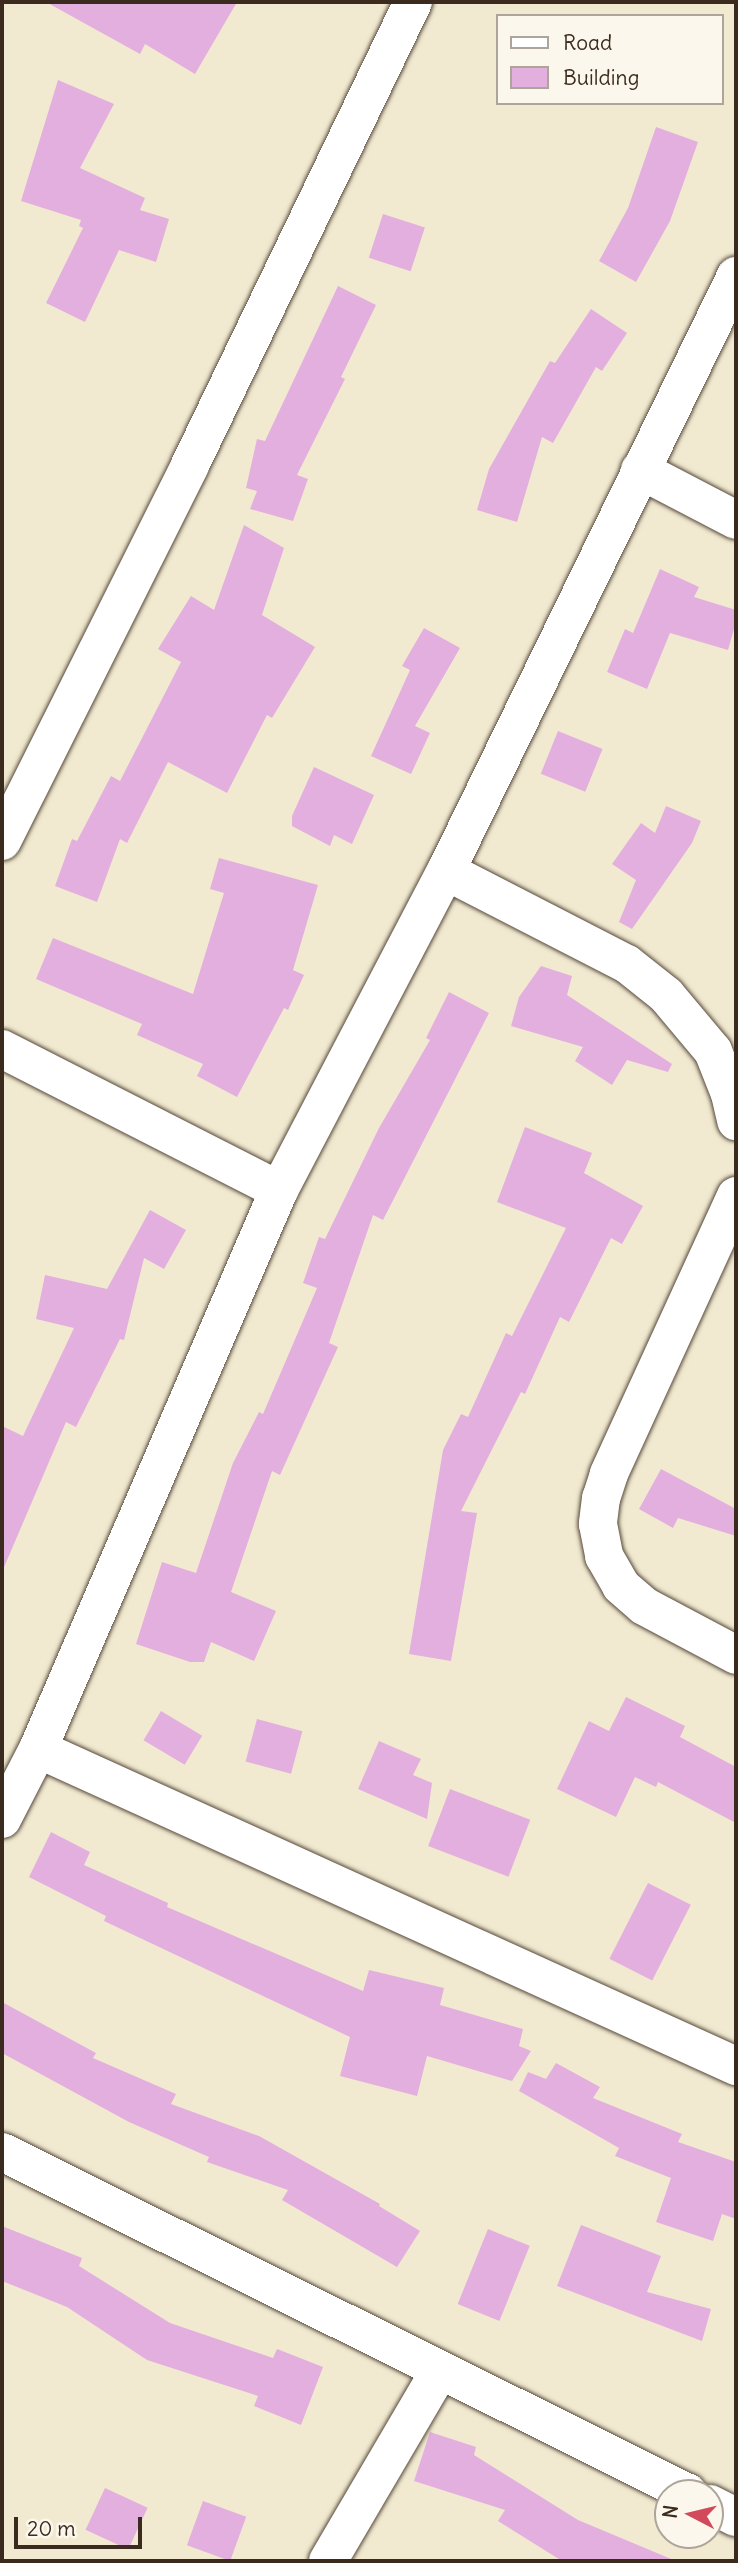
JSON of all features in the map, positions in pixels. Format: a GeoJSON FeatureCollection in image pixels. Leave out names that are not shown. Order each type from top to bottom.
{"type":"FeatureCollection","features":[{"type":"Feature","properties":{"kind":"street"},"geometry":{"type":"LineString","coordinates":[[2,841],[196,453],[413,2]]}},
{"type":"Feature","properties":{"kind":"street"},"geometry":{"type":"LineString","coordinates":[[2,1819],[38,1749],[279,1190],[446,871],[736,276]]}},
{"type":"Feature","properties":{"kind":"street"},"geometry":{"type":"LineString","coordinates":[[640,470],[736,520]]}},
{"type":"Feature","properties":{"kind":"street"},"geometry":{"type":"LineString","coordinates":[[446,871],[627,964],[666,995],[713,1051],[730,1094],[736,1121]]}},
{"type":"Feature","properties":{"kind":"street"},"geometry":{"type":"LineString","coordinates":[[2,1049],[279,1190]]}},
{"type":"Feature","properties":{"kind":"street"},"geometry":{"type":"LineString","coordinates":[[736,1196],[609,1474],[601,1498],[598,1524],[604,1556],[621,1586],[644,1606],[736,1655]]}},
{"type":"Feature","properties":{"kind":"street"},"geometry":{"type":"LineString","coordinates":[[38,1749],[733,2056]]}},
{"type":"Feature","properties":{"kind":"street"},"geometry":{"type":"LineString","coordinates":[[2,2152],[660,2479]]}},
{"type":"Feature","properties":{"kind":"street"},"geometry":{"type":"LineString","coordinates":[[328,2561],[440,2370]]}},
{"type":"Feature","properties":{"kind":"building"},"geometry":{"type":"Polygon","coordinates":[[[46,2],[237,2],[195,74],[145,44],[140,54],[46,2]]]}},
{"type":"Feature","properties":{"kind":"building"},"geometry":{"type":"Polygon","coordinates":[[[58,80],[114,104],[80,168],[145,198],[140,210],[169,219],[156,262],[119,250],[85,322],[46,303],[83,228],[79,226],[81,220],[21,201],[58,80]]]}},
{"type":"Feature","properties":{"kind":"building"},"geometry":{"type":"Polygon","coordinates":[[[656,127],[698,142],[670,221],[636,282],[599,261],[628,208],[656,127]]]}},
{"type":"Feature","properties":{"kind":"building"},"geometry":{"type":"Polygon","coordinates":[[[383,214],[425,228],[411,271],[369,258],[383,214]]]}},
{"type":"Feature","properties":{"kind":"building"},"geometry":{"type":"Polygon","coordinates":[[[338,286],[376,305],[341,377],[345,379],[297,475],[308,479],[293,521],[250,509],[257,491],[246,488],[257,439],[265,441],[338,286]]]}},
{"type":"Feature","properties":{"kind":"building"},"geometry":{"type":"Polygon","coordinates":[[[591,309],[627,333],[602,371],[596,367],[553,443],[542,437],[517,522],[477,510],[489,469],[550,361],[555,363],[591,309]]]}},
{"type":"Feature","properties":{"kind":"building"},"geometry":{"type":"Polygon","coordinates":[[[244,525],[284,548],[262,615],[315,647],[272,718],[267,715],[227,793],[168,762],[127,843],[120,839],[97,902],[55,886],[72,839],[77,841],[111,776],[120,781],[181,662],[158,649],[191,596],[214,610],[244,525]]]}},
{"type":"Feature","properties":{"kind":"building"},"geometry":{"type":"Polygon","coordinates":[[[660,569],[699,587],[694,597],[736,610],[736,622],[728,650],[670,633],[647,689],[607,672],[625,629],[633,633],[660,569]]]}},
{"type":"Feature","properties":{"kind":"building"},"geometry":{"type":"Polygon","coordinates":[[[424,628],[460,648],[415,726],[430,733],[411,774],[371,756],[410,670],[402,666],[424,628]]]}},
{"type":"Feature","properties":{"kind":"building"},"geometry":{"type":"Polygon","coordinates":[[[558,731],[603,749],[585,792],[541,774],[558,731]]]}},
{"type":"Feature","properties":{"kind":"building"},"geometry":{"type":"Polygon","coordinates":[[[314,767],[374,795],[352,844],[334,835],[330,846],[292,826],[292,816],[314,767]]]}},
{"type":"Feature","properties":{"kind":"building"},"geometry":{"type":"Polygon","coordinates":[[[666,806],[701,821],[692,843],[632,929],[619,922],[636,880],[612,864],[641,823],[655,833],[666,806]]]}},
{"type":"Feature","properties":{"kind":"building"},"geometry":{"type":"Polygon","coordinates":[[[219,858],[318,885],[293,970],[304,975],[288,1010],[284,1008],[237,1097],[197,1076],[203,1064],[137,1035],[142,1024],[36,979],[53,938],[193,994],[224,893],[210,889],[219,858]]]}},
{"type":"Feature","properties":{"kind":"building"},"geometry":{"type":"Polygon","coordinates":[[[541,966],[572,976],[567,995],[672,1064],[668,1072],[627,1060],[612,1085],[575,1061],[583,1047],[511,1026],[519,997],[541,966]]]}},
{"type":"Feature","properties":{"kind":"building"},"geometry":{"type":"Polygon","coordinates":[[[449,992],[489,1013],[383,1220],[373,1215],[329,1343],[338,1347],[280,1475],[272,1471],[231,1592],[276,1611],[254,1661],[211,1642],[204,1662],[190,1662],[136,1644],[162,1562],[196,1573],[233,1463],[259,1412],[263,1414],[317,1288],[303,1283],[319,1237],[325,1239],[379,1128],[430,1040],[426,1038],[449,992]]]}},
{"type":"Feature","properties":{"kind":"building"},"geometry":{"type":"Polygon","coordinates":[[[525,1127],[592,1153],[584,1173],[643,1206],[622,1244],[611,1238],[569,1322],[560,1317],[525,1394],[521,1392],[461,1511],[477,1513],[451,1661],[409,1654],[443,1450],[461,1414],[468,1417],[506,1333],[512,1336],[566,1228],[497,1202],[525,1127]]]}},
{"type":"Feature","properties":{"kind":"building"},"geometry":{"type":"Polygon","coordinates":[[[150,1210],[186,1230],[164,1269],[144,1258],[124,1340],[120,1339],[76,1427],[66,1422],[2,1572],[2,1426],[23,1436],[74,1328],[36,1319],[45,1275],[107,1289],[150,1210]]]}},
{"type":"Feature","properties":{"kind":"building"},"geometry":{"type":"Polygon","coordinates":[[[661,1469],[736,1509],[736,1536],[678,1518],[673,1528],[639,1509],[661,1469]]]}},
{"type":"Feature","properties":{"kind":"building"},"geometry":{"type":"Polygon","coordinates":[[[626,1697],[685,1726],[680,1737],[736,1767],[736,1823],[658,1782],[656,1787],[635,1777],[616,1817],[557,1789],[589,1721],[609,1731],[626,1697]]]}},
{"type":"Feature","properties":{"kind":"building"},"geometry":{"type":"Polygon","coordinates":[[[161,1711],[202,1736],[185,1765],[143,1740],[161,1711]]]}},
{"type":"Feature","properties":{"kind":"building"},"geometry":{"type":"Polygon","coordinates":[[[257,1719],[302,1731],[291,1774],[246,1762],[257,1719]]]}},
{"type":"Feature","properties":{"kind":"building"},"geometry":{"type":"Polygon","coordinates":[[[379,1741],[421,1759],[413,1775],[432,1783],[427,1819],[358,1789],[379,1741]]]}},
{"type":"Feature","properties":{"kind":"building"},"geometry":{"type":"Polygon","coordinates":[[[450,1789],[530,1820],[508,1877],[428,1846],[450,1789]]]}},
{"type":"Feature","properties":{"kind":"building"},"geometry":{"type":"Polygon","coordinates":[[[51,1832],[90,1852],[84,1865],[168,1903],[167,1907],[363,1991],[369,1970],[444,1988],[440,2005],[523,2029],[519,2046],[531,2051],[512,2081],[427,2056],[417,2096],[340,2076],[350,2037],[104,1921],[106,1916],[29,1877],[51,1832]]]}},
{"type":"Feature","properties":{"kind":"building"},"geometry":{"type":"Polygon","coordinates":[[[648,1883],[691,1905],[652,1981],[609,1959],[648,1883]]]}},
{"type":"Feature","properties":{"kind":"building"},"geometry":{"type":"Polygon","coordinates":[[[2,2002],[96,2053],[93,2058],[176,2094],[171,2104],[259,2136],[380,2204],[379,2206],[420,2231],[397,2267],[282,2200],[288,2190],[207,2162],[209,2157],[129,2122],[2,2053],[2,2002]]]}},
{"type":"Feature","properties":{"kind":"building"},"geometry":{"type":"Polygon","coordinates":[[[556,2063],[600,2087],[593,2098],[682,2134],[678,2142],[736,2162],[736,2219],[722,2214],[713,2241],[656,2222],[671,2178],[615,2156],[619,2148],[519,2091],[528,2072],[546,2079],[556,2063]]]}},
{"type":"Feature","properties":{"kind":"building"},"geometry":{"type":"Polygon","coordinates":[[[581,2225],[661,2256],[647,2292],[711,2309],[702,2341],[557,2286],[581,2225]]]}},
{"type":"Feature","properties":{"kind":"building"},"geometry":{"type":"Polygon","coordinates":[[[2,2226],[82,2258],[79,2266],[170,2323],[273,2358],[277,2349],[323,2367],[301,2425],[254,2406],[258,2396],[147,2360],[67,2307],[2,2281],[2,2226]]]}},
{"type":"Feature","properties":{"kind":"building"},"geometry":{"type":"Polygon","coordinates":[[[488,2229],[530,2246],[499,2321],[458,2304],[488,2229]]]}},
{"type":"Feature","properties":{"kind":"building"},"geometry":{"type":"Polygon","coordinates":[[[430,2432],[476,2447],[474,2455],[578,2520],[676,2561],[562,2561],[498,2521],[505,2510],[414,2481],[430,2432]]]}},
{"type":"Feature","properties":{"kind":"building"},"geometry":{"type":"Polygon","coordinates":[[[105,2488],[148,2508],[128,2550],[86,2530],[105,2488]]]}},
{"type":"Feature","properties":{"kind":"building"},"geometry":{"type":"Polygon","coordinates":[[[203,2501],[246,2517],[230,2561],[187,2545],[203,2501]]]}}]}
